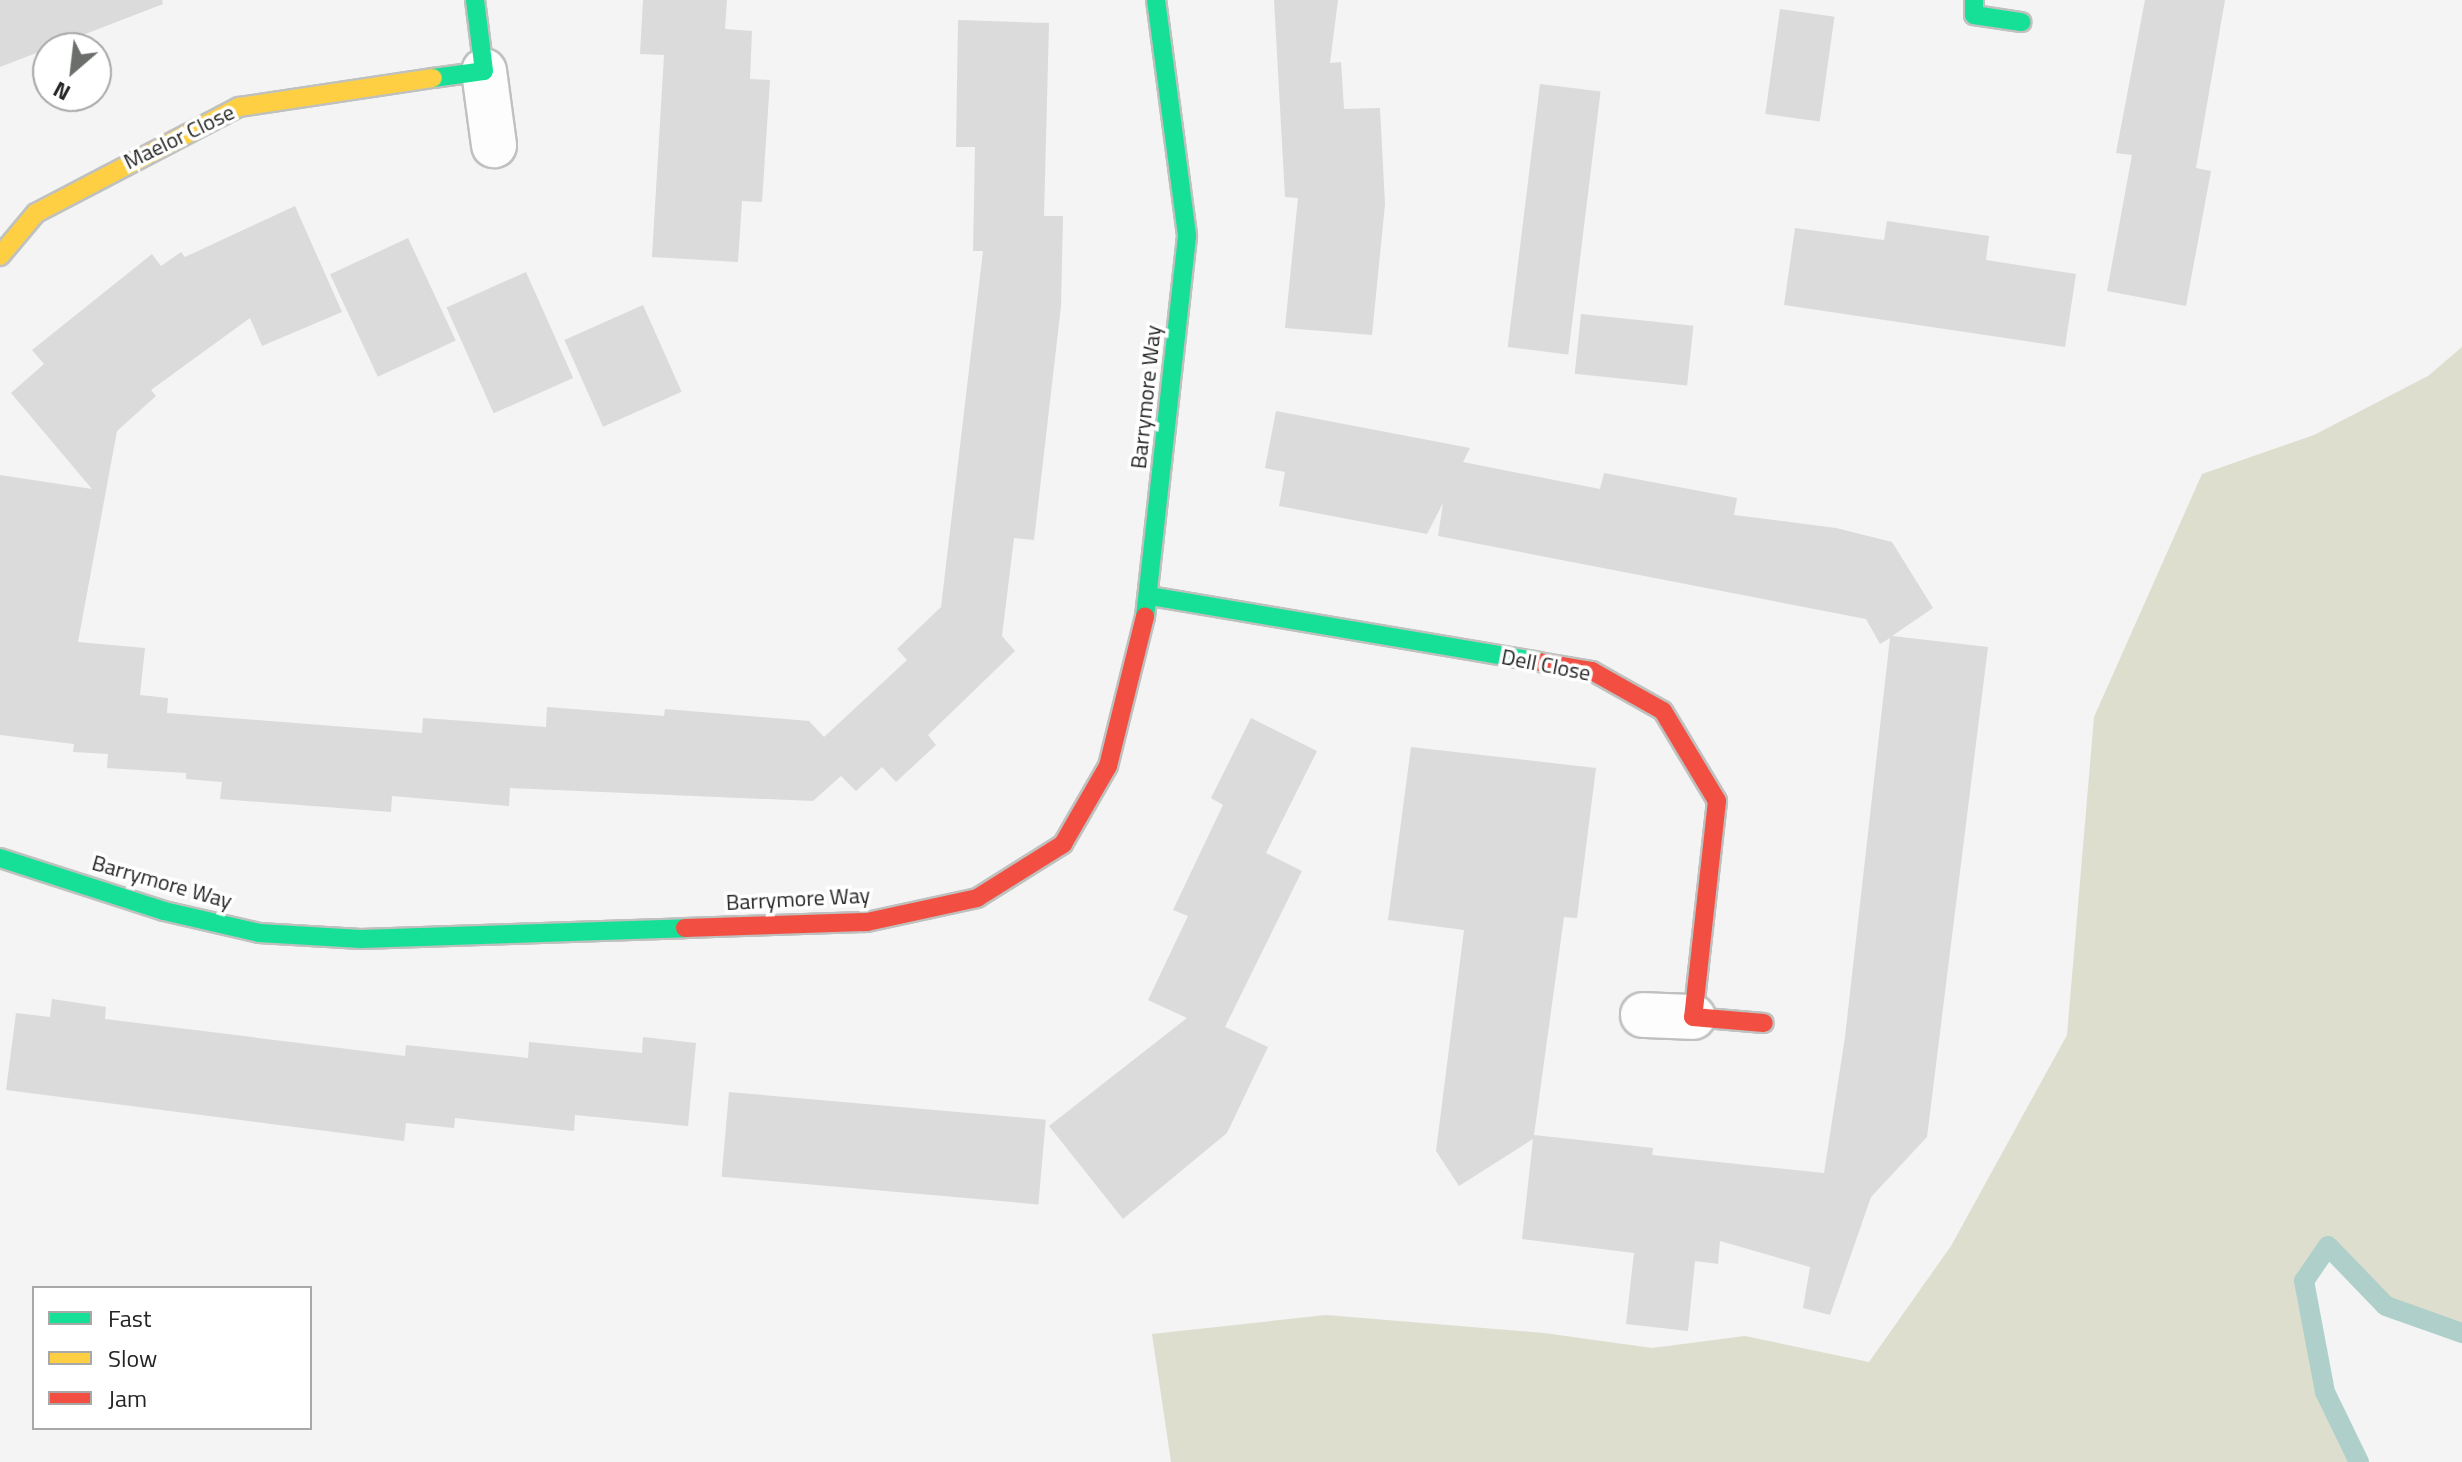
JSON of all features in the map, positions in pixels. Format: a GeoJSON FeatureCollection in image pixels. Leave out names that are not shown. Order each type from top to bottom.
{"type":"FeatureCollection","features":[{"type":"Feature","properties":{"kind":"street"},"geometry":{"type":"LineString","coordinates":[[475,0],[494,145]]}},
{"type":"Feature","properties":{"kind":"street","name":"Barrymore Way"},"geometry":{"type":"LineString","coordinates":[[0,858],[164,911],[259,933],[361,939],[867,922],[977,898],[1063,844],[1108,766],[1150,596],[1187,235],[1156,0]]}},
{"type":"Feature","properties":{"kind":"street"},"geometry":{"type":"LineString","coordinates":[[1974,0],[1974,15],[2021,22]]}},
{"type":"Feature","properties":{"kind":"street","name":"Maelor Close"},"geometry":{"type":"LineString","coordinates":[[0,256],[36,213],[239,107],[484,71]]}},
{"type":"Feature","properties":{"kind":"street","name":"Dell Close"},"geometry":{"type":"LineString","coordinates":[[1150,596],[1592,671],[1663,711],[1717,801],[1693,1017]]}},
{"type":"Feature","properties":{"kind":"street"},"geometry":{"type":"LineString","coordinates":[[1643,1015],[1764,1023]]}},
{"type":"Feature","properties":{"kind":"shaded area"},"geometry":{"type":"Polygon","coordinates":[[[2462,347],[2462,1333],[2386,1306],[2327,1247],[2304,1281],[2325,1392],[2359,1462],[1171,1462],[1152,1334],[1326,1315],[1544,1333],[1652,1348],[1745,1336],[1869,1362],[1951,1246],[2067,1035],[2094,717],[2202,474],[2314,435],[2428,376],[2462,347]]]}},
{"type":"Feature","properties":{"kind":"building"},"geometry":{"type":"Polygon","coordinates":[[[0,0],[162,0],[163,4],[91,32],[32,32],[32,55],[0,67],[0,0]]]}},
{"type":"Feature","properties":{"kind":"building"},"geometry":{"type":"Polygon","coordinates":[[[643,0],[727,0],[725,29],[752,31],[750,79],[770,80],[762,202],[742,201],[738,262],[652,257],[664,55],[640,54],[643,0]]]}},
{"type":"Feature","properties":{"kind":"building"},"geometry":{"type":"Polygon","coordinates":[[[1274,0],[1338,0],[1330,63],[1341,62],[1344,109],[1380,108],[1385,204],[1372,335],[1285,328],[1298,198],[1285,197],[1274,0]]]}},
{"type":"Feature","properties":{"kind":"building"},"geometry":{"type":"Polygon","coordinates":[[[2145,0],[2225,0],[2196,168],[2211,171],[2186,306],[2107,291],[2132,155],[2116,153],[2145,0]]]}},
{"type":"Feature","properties":{"kind":"building"},"geometry":{"type":"Polygon","coordinates":[[[1780,9],[1834,17],[1820,122],[1765,114],[1780,9]]]}},
{"type":"Feature","properties":{"kind":"building"},"geometry":{"type":"Polygon","coordinates":[[[958,20],[1049,23],[1044,216],[1063,216],[1061,306],[1034,540],[1014,538],[1002,636],[1015,651],[928,735],[936,745],[896,782],[882,767],[856,791],[841,776],[813,801],[510,788],[509,806],[392,796],[391,812],[220,799],[222,782],[186,779],[186,773],[107,768],[108,754],[73,752],[74,744],[0,735],[0,475],[92,489],[11,393],[44,364],[32,350],[152,254],[161,266],[181,252],[185,257],[295,206],[342,312],[262,346],[250,318],[151,390],[156,396],[117,431],[78,642],[145,648],[140,695],[168,698],[167,713],[422,733],[423,718],[546,727],[547,707],[664,716],[665,709],[809,721],[824,737],[907,660],[897,649],[941,607],[983,251],[973,251],[975,147],[956,147],[958,20]]]}},
{"type":"Feature","properties":{"kind":"building"},"geometry":{"type":"Polygon","coordinates":[[[1540,84],[1601,91],[1568,354],[1508,347],[1540,84]]]}},
{"type":"Feature","properties":{"kind":"building"},"geometry":{"type":"Polygon","coordinates":[[[1887,221],[1989,236],[1986,260],[2076,274],[2065,347],[1784,305],[1795,228],[1884,240],[1887,221]]]}},
{"type":"Feature","properties":{"kind":"building"},"geometry":{"type":"Polygon","coordinates":[[[408,238],[456,340],[378,377],[330,274],[408,238]]]}},
{"type":"Feature","properties":{"kind":"building"},"geometry":{"type":"Polygon","coordinates":[[[526,272],[573,378],[494,413],[447,307],[526,272]]]}},
{"type":"Feature","properties":{"kind":"building"},"geometry":{"type":"Polygon","coordinates":[[[643,305],[682,392],[603,427],[564,340],[643,305]]]}},
{"type":"Feature","properties":{"kind":"building"},"geometry":{"type":"Polygon","coordinates":[[[1581,314],[1693,326],[1687,385],[1575,374],[1581,314]]]}},
{"type":"Feature","properties":{"kind":"building"},"geometry":{"type":"Polygon","coordinates":[[[1276,411],[1470,448],[1463,462],[1600,489],[1604,473],[1737,498],[1734,515],[1836,528],[1892,542],[1933,608],[1892,636],[1988,647],[1927,1137],[1871,1197],[1830,1315],[1803,1308],[1810,1267],[1720,1241],[1718,1264],[1695,1261],[1688,1331],[1626,1324],[1634,1253],[1522,1239],[1533,1139],[1459,1186],[1436,1151],[1464,930],[1388,920],[1411,747],[1596,768],[1577,918],[1564,917],[1534,1135],[1653,1148],[1652,1155],[1824,1173],[1845,1037],[1890,638],[1880,644],[1866,619],[1438,536],[1443,503],[1427,534],[1279,506],[1285,472],[1265,468],[1276,411]]]}},
{"type":"Feature","properties":{"kind":"building"},"geometry":{"type":"Polygon","coordinates":[[[1251,718],[1317,751],[1266,853],[1302,871],[1225,1027],[1268,1047],[1227,1133],[1123,1219],[1049,1126],[1187,1018],[1148,1000],[1188,916],[1173,910],[1223,805],[1211,798],[1251,718]]]}},
{"type":"Feature","properties":{"kind":"building"},"geometry":{"type":"Polygon","coordinates":[[[52,999],[106,1007],[105,1019],[405,1056],[406,1045],[528,1058],[529,1042],[642,1053],[643,1037],[696,1043],[688,1126],[575,1115],[574,1131],[455,1118],[454,1128],[406,1123],[404,1141],[6,1090],[16,1013],[50,1017],[52,999]]]}},
{"type":"Feature","properties":{"kind":"building"},"geometry":{"type":"Polygon","coordinates":[[[729,1092],[1046,1120],[1038,1204],[722,1177],[729,1092]]]}},
{"type":"Feature","properties":{"kind":"waterway"},"geometry":{"type":"LineString","coordinates":[[2359,1462],[2325,1392],[2304,1281],[2328,1246],[2386,1306],[2462,1333]]}},
{"type":"Feature","properties":{"kind":"traffic: fast"},"geometry":{"type":"LineString","coordinates":[[433,78],[484,71],[475,0]]}},
{"type":"Feature","properties":{"kind":"traffic: fast"},"geometry":{"type":"LineString","coordinates":[[1145,617],[1187,235],[1156,0]]}},
{"type":"Feature","properties":{"kind":"traffic: fast"},"geometry":{"type":"LineString","coordinates":[[1974,0],[1974,15],[2021,22]]}},
{"type":"Feature","properties":{"kind":"traffic: fast"},"geometry":{"type":"LineString","coordinates":[[1150,596],[1539,662]]}},
{"type":"Feature","properties":{"kind":"traffic: fast"},"geometry":{"type":"LineString","coordinates":[[0,858],[164,911],[259,933],[361,939],[685,928]]}},
{"type":"Feature","properties":{"kind":"traffic: slow"},"geometry":{"type":"LineString","coordinates":[[0,256],[36,213],[239,107],[433,78]]}},
{"type":"Feature","properties":{"kind":"traffic: jam"},"geometry":{"type":"LineString","coordinates":[[685,928],[867,922],[977,898],[1063,844],[1108,766],[1145,617]]}},
{"type":"Feature","properties":{"kind":"traffic: jam"},"geometry":{"type":"LineString","coordinates":[[1539,662],[1592,671],[1663,711],[1717,801],[1693,1017],[1764,1023]]}}]}
